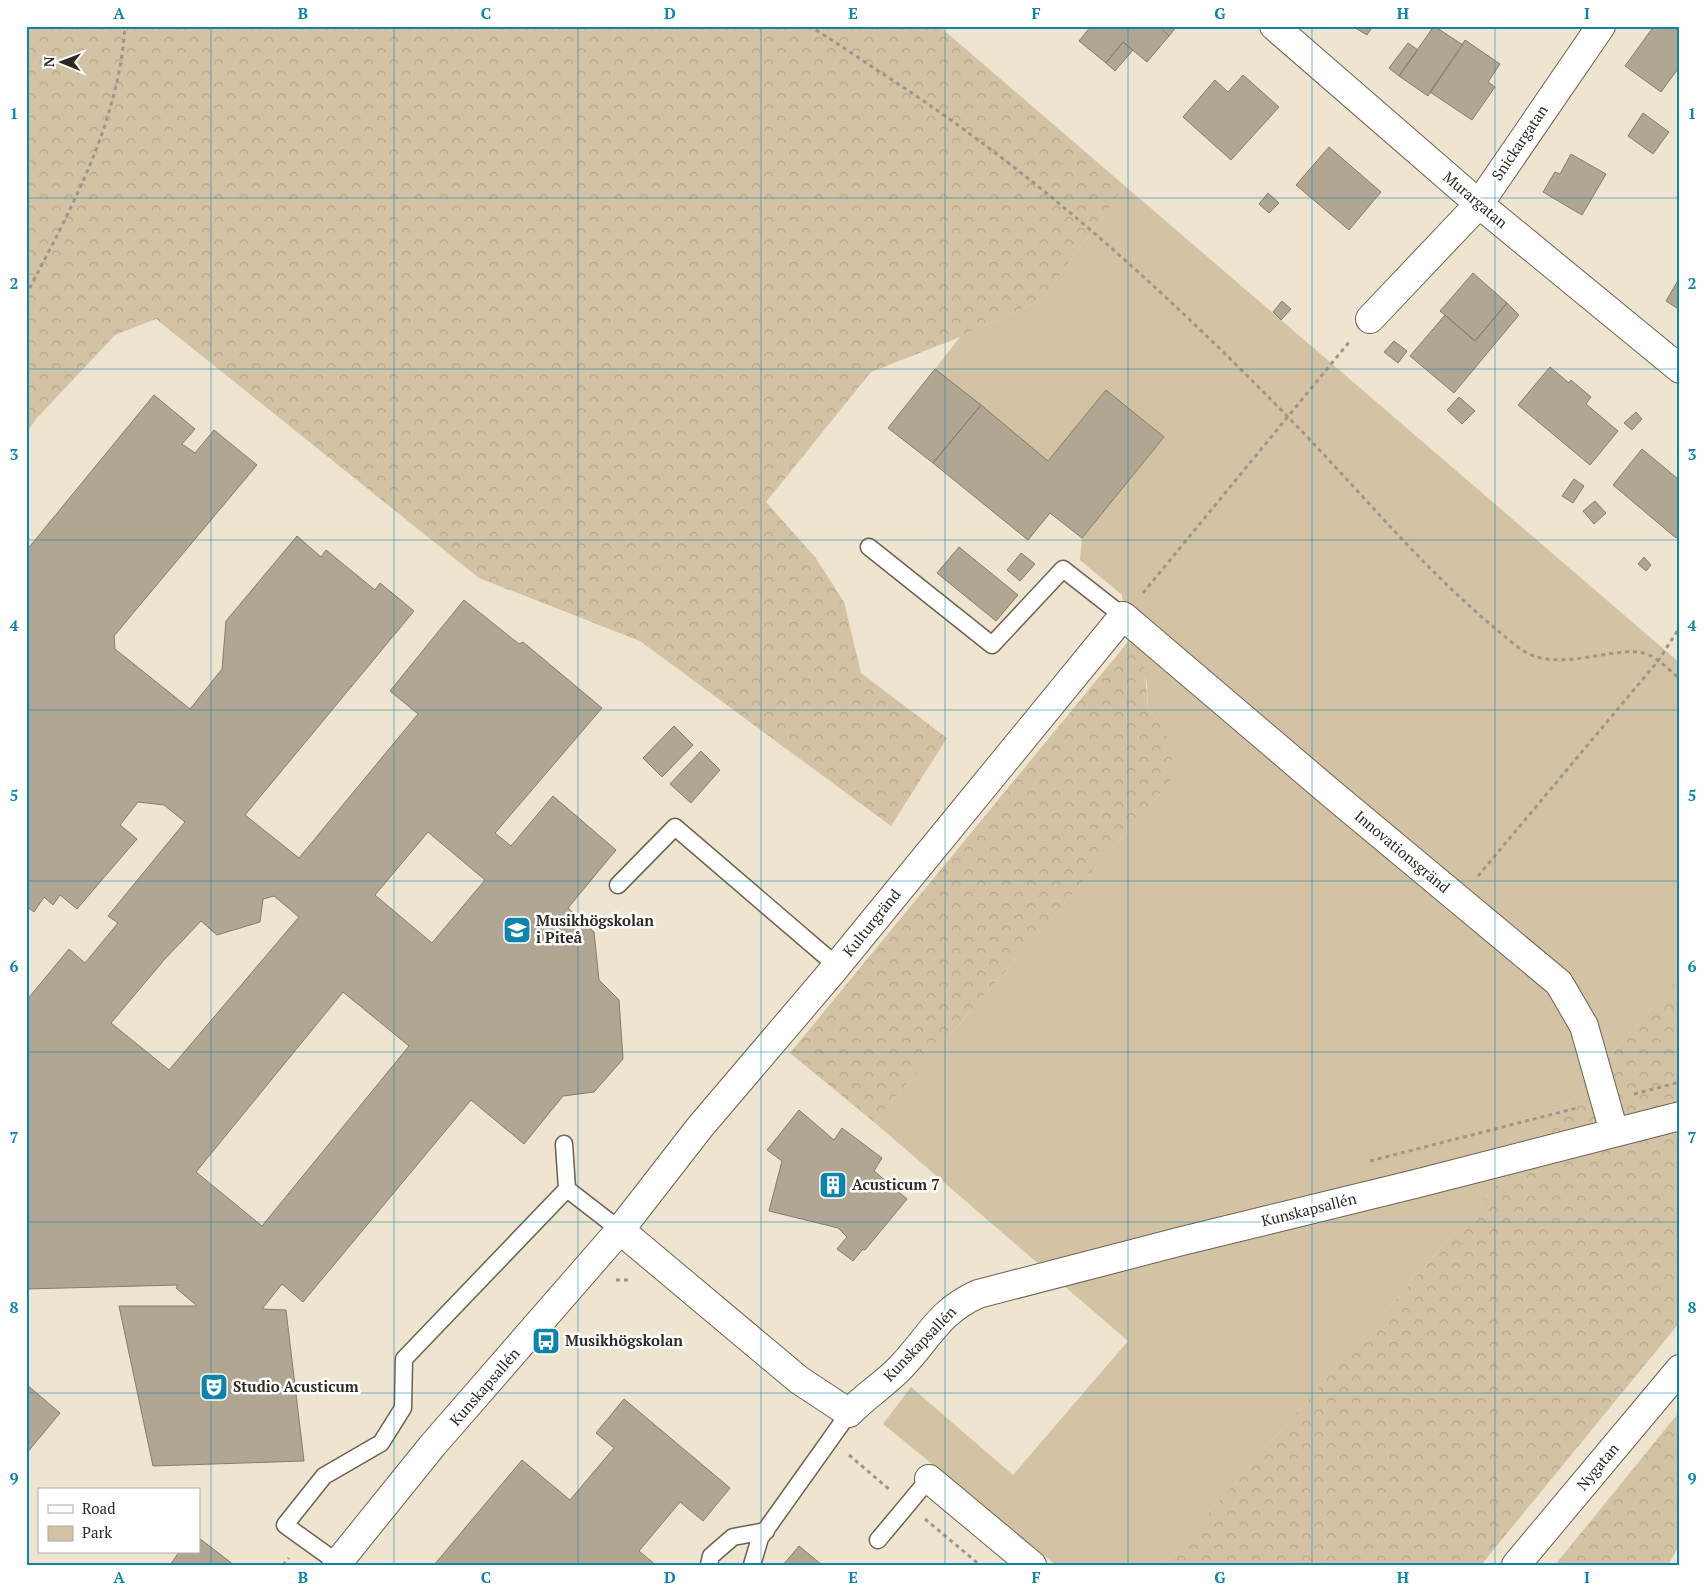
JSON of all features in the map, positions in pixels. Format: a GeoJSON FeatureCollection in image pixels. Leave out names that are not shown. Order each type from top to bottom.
{"type":"FeatureCollection","features":[{"type":"Feature","properties":{"kind":"street","name":"Murargatan"},"geometry":{"type":"LineString","coordinates":[[1274,26],[1479,204],[1680,369]]}},
{"type":"Feature","properties":{"kind":"street","name":"Snickargatan"},"geometry":{"type":"LineString","coordinates":[[1370,319],[1479,204],[1601,26]]}},
{"type":"Feature","properties":{"kind":"street","name":"Innovationsgränd"},"geometry":{"type":"LineString","coordinates":[[1123,616],[1559,984],[1584,1026],[1614,1132]]}},
{"type":"Feature","properties":{"kind":"street","name":"Kulturgränd"},"geometry":{"type":"LineString","coordinates":[[620,1230],[700,1127],[837,966],[1123,616]]}},
{"type":"Feature","properties":{"kind":"street","name":"Kunskapsallén"},"geometry":{"type":"LineString","coordinates":[[849,1413],[858,1403],[889,1379],[902,1366],[943,1316],[961,1302],[978,1294],[1173,1243],[1415,1184],[1680,1116]]}},
{"type":"Feature","properties":{"kind":"street","name":"Kunskapsallén"},"geometry":{"type":"LineString","coordinates":[[337,1564],[432,1446],[620,1230]]}},
{"type":"Feature","properties":{"kind":"street"},"geometry":{"type":"LineString","coordinates":[[620,1230],[800,1380],[849,1413]]}},
{"type":"Feature","properties":{"kind":"street","name":"Nygatan"},"geometry":{"type":"LineString","coordinates":[[1516,1565],[1680,1369]]}},
{"type":"Feature","properties":{"kind":"street"},"geometry":{"type":"LineString","coordinates":[[929,1480],[1027,1563]]}},
{"type":"Feature","properties":{"kind":"lane"},"geometry":{"type":"LineString","coordinates":[[869,547],[992,645],[1063,569],[1123,616]]}},
{"type":"Feature","properties":{"kind":"lane"},"geometry":{"type":"LineString","coordinates":[[618,885],[675,827],[837,966]]}},
{"type":"Feature","properties":{"kind":"lane"},"geometry":{"type":"LineString","coordinates":[[337,1564],[285,1525],[324,1476],[381,1443],[404,1408],[404,1359],[567,1189],[564,1144]]}},
{"type":"Feature","properties":{"kind":"lane"},"geometry":{"type":"LineString","coordinates":[[567,1189],[620,1230]]}},
{"type":"Feature","properties":{"kind":"lane"},"geometry":{"type":"LineString","coordinates":[[752,1565],[760,1538],[849,1413]]}},
{"type":"Feature","properties":{"kind":"lane"},"geometry":{"type":"LineString","coordinates":[[878,1540],[929,1480]]}},
{"type":"Feature","properties":{"kind":"lane"},"geometry":{"type":"LineString","coordinates":[[709,1565],[711,1556],[733,1537],[766,1531]]}},
{"type":"Feature","properties":{"kind":"path"},"geometry":{"type":"LineString","coordinates":[[26,295],[68,215],[97,148],[119,72],[125,26]]}},
{"type":"Feature","properties":{"kind":"path"},"geometry":{"type":"LineString","coordinates":[[809,26],[926,102],[1043,188],[1124,257],[1200,328],[1289,417],[1398,536],[1495,628],[1525,652],[1537,657],[1558,660],[1635,651],[1648,654],[1680,679]]}},
{"type":"Feature","properties":{"kind":"path"},"geometry":{"type":"LineString","coordinates":[[1123,616],[1370,319]]}},
{"type":"Feature","properties":{"kind":"path"},"geometry":{"type":"LineString","coordinates":[[1458,899],[1658,661],[1680,627]]}},
{"type":"Feature","properties":{"kind":"green space"},"geometry":{"type":"Polygon","coordinates":[[[26,26],[939,26],[1125,186],[1042,300],[960,337],[871,372],[766,502],[815,557],[844,602],[861,673],[947,738],[891,826],[640,641],[479,578],[156,319],[115,335],[37,418],[26,433],[26,26]]]}},
{"type":"Feature","properties":{"kind":"green space"},"geometry":{"type":"Polygon","coordinates":[[[1125,186],[1680,663],[1680,976],[1163,1565],[1056,1565],[883,1424],[911,1387],[1013,1475],[1128,1341],[874,1122],[1171,781],[1161,726],[1148,707],[1147,684],[1139,645],[1128,642],[1122,595],[1080,560],[1082,538],[1164,437],[1106,390],[1048,461],[935,369],[960,337],[1042,300],[1125,186]]]}},
{"type":"Feature","properties":{"kind":"green space"},"geometry":{"type":"Polygon","coordinates":[[[1128,642],[1139,645],[1144,662],[1148,707],[1173,748],[1171,781],[874,1122],[790,1053],[1128,642]]]}},
{"type":"Feature","properties":{"kind":"green space"},"geometry":{"type":"Polygon","coordinates":[[[1680,976],[1680,1322],[1481,1565],[1163,1565],[1680,976]]]}},
{"type":"Feature","properties":{"kind":"green space"},"geometry":{"type":"Polygon","coordinates":[[[1680,1411],[1680,1544],[1668,1565],[1555,1565],[1680,1411]]]}},
{"type":"Feature","properties":{"kind":"building"},"geometry":{"type":"Polygon","coordinates":[[[1091,26],[1159,26],[1169,36],[1147,62],[1123,42],[1106,63],[1079,41],[1091,26]]]}},
{"type":"Feature","properties":{"kind":"building"},"geometry":{"type":"Polygon","coordinates":[[[1159,26],[1177,26],[1169,36],[1159,26]]]}},
{"type":"Feature","properties":{"kind":"building"},"geometry":{"type":"Polygon","coordinates":[[[1352,26],[1373,26],[1367,35],[1352,26]]]}},
{"type":"Feature","properties":{"kind":"building"},"geometry":{"type":"Polygon","coordinates":[[[1434,26],[1463,45],[1428,96],[1399,76],[1434,26]]]}},
{"type":"Feature","properties":{"kind":"building"},"geometry":{"type":"Polygon","coordinates":[[[1654,26],[1672,26],[1680,32],[1680,66],[1661,92],[1625,66],[1654,26]]]}},
{"type":"Feature","properties":{"kind":"building"},"geometry":{"type":"Polygon","coordinates":[[[1465,40],[1500,64],[1488,82],[1495,87],[1472,120],[1430,92],[1465,40]]]}},
{"type":"Feature","properties":{"kind":"building"},"geometry":{"type":"Polygon","coordinates":[[[1123,42],[1133,50],[1115,71],[1106,63],[1123,42]]]}},
{"type":"Feature","properties":{"kind":"building"},"geometry":{"type":"Polygon","coordinates":[[[1408,43],[1418,50],[1399,76],[1389,68],[1408,43]]]}},
{"type":"Feature","properties":{"kind":"building"},"geometry":{"type":"Polygon","coordinates":[[[1243,75],[1279,107],[1231,160],[1183,117],[1215,80],[1228,92],[1243,75]]]}},
{"type":"Feature","properties":{"kind":"building"},"geometry":{"type":"Polygon","coordinates":[[[1643,113],[1669,132],[1653,154],[1628,136],[1643,113]]]}},
{"type":"Feature","properties":{"kind":"building"},"geometry":{"type":"Polygon","coordinates":[[[1329,147],[1381,192],[1349,230],[1296,185],[1329,147]]]}},
{"type":"Feature","properties":{"kind":"building"},"geometry":{"type":"Polygon","coordinates":[[[1571,154],[1606,174],[1582,215],[1543,192],[1555,172],[1560,174],[1571,154]]]}},
{"type":"Feature","properties":{"kind":"building"},"geometry":{"type":"Polygon","coordinates":[[[1268,193],[1279,203],[1269,213],[1259,204],[1268,193]]]}},
{"type":"Feature","properties":{"kind":"building"},"geometry":{"type":"Polygon","coordinates":[[[1473,273],[1507,303],[1475,341],[1440,311],[1473,273]]]}},
{"type":"Feature","properties":{"kind":"building"},"geometry":{"type":"Polygon","coordinates":[[[1680,277],[1680,310],[1666,301],[1680,277]]]}},
{"type":"Feature","properties":{"kind":"building"},"geometry":{"type":"Polygon","coordinates":[[[1282,301],[1291,309],[1281,320],[1273,312],[1282,301]]]}},
{"type":"Feature","properties":{"kind":"building"},"geometry":{"type":"Polygon","coordinates":[[[1507,303],[1519,315],[1454,393],[1410,356],[1445,315],[1475,341],[1507,303]]]}},
{"type":"Feature","properties":{"kind":"building"},"geometry":{"type":"Polygon","coordinates":[[[1394,341],[1407,351],[1398,363],[1384,352],[1394,341]]]}},
{"type":"Feature","properties":{"kind":"building"},"geometry":{"type":"Polygon","coordinates":[[[1550,367],[1569,383],[1571,380],[1591,397],[1586,404],[1618,431],[1590,465],[1518,405],[1550,367]]]}},
{"type":"Feature","properties":{"kind":"building"},"geometry":{"type":"Polygon","coordinates":[[[935,369],[981,405],[933,463],[888,428],[935,369]]]}},
{"type":"Feature","properties":{"kind":"building"},"geometry":{"type":"Polygon","coordinates":[[[1106,390],[1164,437],[1082,538],[1050,513],[1028,540],[933,463],[981,405],[1048,461],[1106,390]]]}},
{"type":"Feature","properties":{"kind":"building","name":"Musikhögskolan i Piteå"},"geometry":{"type":"Polygon","coordinates":[[[154,395],[195,429],[182,444],[195,453],[214,430],[257,465],[114,636],[115,649],[190,709],[222,669],[226,621],[297,536],[321,557],[326,550],[375,590],[380,583],[414,611],[245,815],[299,858],[418,714],[390,691],[464,600],[519,644],[523,642],[602,708],[495,833],[511,846],[553,796],[616,850],[568,908],[594,932],[599,980],[619,1000],[623,1059],[594,1092],[563,1096],[524,1144],[471,1100],[303,1302],[282,1284],[262,1309],[286,1310],[304,1461],[153,1466],[119,1306],[197,1306],[176,1288],[178,1285],[26,1289],[26,1001],[69,949],[85,963],[118,923],[108,916],[185,822],[164,805],[138,802],[120,825],[137,839],[77,909],[60,895],[53,905],[44,897],[34,912],[26,906],[26,551],[154,395]],[[428,832],[375,895],[432,943],[485,880],[428,832]],[[274,896],[263,899],[260,922],[217,935],[201,921],[164,960],[111,1023],[169,1070],[299,917],[274,896]],[[343,992],[196,1172],[262,1226],[409,1046],[343,992]]]}},
{"type":"Feature","properties":{"kind":"building"},"geometry":{"type":"Polygon","coordinates":[[[1459,397],[1475,411],[1462,424],[1447,410],[1459,397]]]}},
{"type":"Feature","properties":{"kind":"building"},"geometry":{"type":"Polygon","coordinates":[[[1636,412],[1642,419],[1632,430],[1624,423],[1636,412]]]}},
{"type":"Feature","properties":{"kind":"building"},"geometry":{"type":"Polygon","coordinates":[[[1642,449],[1678,479],[1680,477],[1680,534],[1676,538],[1613,485],[1642,449]]]}},
{"type":"Feature","properties":{"kind":"building"},"geometry":{"type":"Polygon","coordinates":[[[1574,479],[1584,486],[1573,503],[1562,496],[1574,479]]]}},
{"type":"Feature","properties":{"kind":"building"},"geometry":{"type":"Polygon","coordinates":[[[1595,501],[1606,513],[1594,524],[1583,511],[1595,501]]]}},
{"type":"Feature","properties":{"kind":"building"},"geometry":{"type":"Polygon","coordinates":[[[959,547],[1018,595],[996,621],[937,573],[959,547]]]}},
{"type":"Feature","properties":{"kind":"building"},"geometry":{"type":"Polygon","coordinates":[[[1021,553],[1035,564],[1020,581],[1007,570],[1021,553]]]}},
{"type":"Feature","properties":{"kind":"building"},"geometry":{"type":"Polygon","coordinates":[[[1644,557],[1651,565],[1646,571],[1638,564],[1644,557]]]}},
{"type":"Feature","properties":{"kind":"building"},"geometry":{"type":"Polygon","coordinates":[[[674,726],[693,745],[662,777],[643,758],[674,726]]]}},
{"type":"Feature","properties":{"kind":"building"},"geometry":{"type":"Polygon","coordinates":[[[701,751],[720,770],[691,803],[670,784],[701,751]]]}},
{"type":"Feature","properties":{"kind":"building","name":"Acusticum 7"},"geometry":{"type":"Polygon","coordinates":[[[799,1110],[834,1140],[842,1128],[882,1158],[874,1171],[907,1199],[865,1250],[863,1249],[853,1261],[837,1249],[847,1237],[838,1228],[769,1211],[782,1161],[767,1150],[799,1110]]]}},
{"type":"Feature","properties":{"kind":"building"},"geometry":{"type":"Polygon","coordinates":[[[26,1384],[60,1413],[26,1454],[26,1384]]]}},
{"type":"Feature","properties":{"kind":"building"},"geometry":{"type":"Polygon","coordinates":[[[624,1399],[730,1488],[703,1521],[680,1502],[639,1551],[656,1565],[525,1565],[523,1563],[521,1565],[434,1565],[522,1460],[570,1500],[614,1448],[596,1433],[624,1399]]]}},
{"type":"Feature","properties":{"kind":"building"},"geometry":{"type":"Polygon","coordinates":[[[200,1539],[234,1565],[170,1565],[178,1554],[200,1554],[200,1539]]]}},
{"type":"Feature","properties":{"kind":"building"},"geometry":{"type":"Polygon","coordinates":[[[799,1546],[822,1565],[783,1565],[799,1546]]]}},
{"type":"Feature","properties":{"kind":"place","name":"Musikhögskolan i Piteå"},"geometry":{"type":"Point","coordinates":[517,930]}},
{"type":"Feature","properties":{"kind":"place","name":"Acusticum 7"},"geometry":{"type":"Point","coordinates":[833,1185]}},
{"type":"Feature","properties":{"kind":"place","name":"Musikhögskolan"},"geometry":{"type":"Point","coordinates":[546,1341]}},
{"type":"Feature","properties":{"kind":"place","name":"Studio Acusticum"},"geometry":{"type":"Point","coordinates":[214,1387]}}]}
